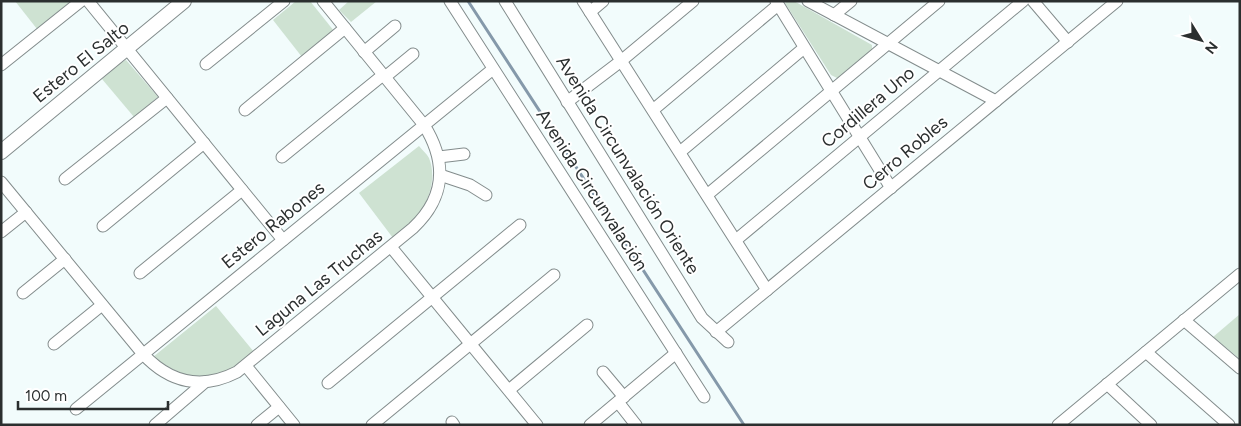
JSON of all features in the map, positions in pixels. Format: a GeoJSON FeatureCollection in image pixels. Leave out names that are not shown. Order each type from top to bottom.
{"type":"FeatureCollection","features":[{"type":"Feature","properties":{"kind":"street"},"geometry":{"type":"LineString","coordinates":[[1,65],[81,1]]}},
{"type":"Feature","properties":{"kind":"street"},"geometry":{"type":"LineString","coordinates":[[88,1],[283,240]]}},
{"type":"Feature","properties":{"kind":"street","name":"Estero El Salto"},"geometry":{"type":"LineString","coordinates":[[1,152],[184,1]]}},
{"type":"Feature","properties":{"kind":"street"},"geometry":{"type":"LineString","coordinates":[[206,64],[284,1]]}},
{"type":"Feature","properties":{"kind":"street","name":"Laguna Las Truchas"},"geometry":{"type":"LineString","coordinates":[[1,182],[153,365],[168,374],[187,381],[204,382],[228,376],[246,366],[414,228],[427,213],[436,194],[440,175],[439,157],[424,124],[323,1]]}},
{"type":"Feature","properties":{"kind":"street","name":"Avenida Circunvalación"},"geometry":{"type":"LineString","coordinates":[[450,1],[704,398]]}},
{"type":"Feature","properties":{"kind":"street","name":"Avenida Circunvalación Oriente"},"geometry":{"type":"LineString","coordinates":[[505,1],[702,318],[728,342]]}},
{"type":"Feature","properties":{"kind":"street"},"geometry":{"type":"LineString","coordinates":[[583,1],[767,290]]}},
{"type":"Feature","properties":{"kind":"street"},"geometry":{"type":"LineString","coordinates":[[590,12],[603,1]]}},
{"type":"Feature","properties":{"kind":"street"},"geometry":{"type":"LineString","coordinates":[[568,102],[622,61],[693,1]]}},
{"type":"Feature","properties":{"kind":"street"},"geometry":{"type":"LineString","coordinates":[[808,1],[996,101]]}},
{"type":"Feature","properties":{"kind":"street"},"geometry":{"type":"LineString","coordinates":[[834,15],[851,1]]}},
{"type":"Feature","properties":{"kind":"street"},"geometry":{"type":"LineString","coordinates":[[707,195],[939,1]]}},
{"type":"Feature","properties":{"kind":"street","name":"Cordillera Uno"},"geometry":{"type":"LineString","coordinates":[[736,240],[1023,1]]}},
{"type":"Feature","properties":{"kind":"street"},"geometry":{"type":"LineString","coordinates":[[1033,1],[1068,42]]}},
{"type":"Feature","properties":{"kind":"street","name":"Cerro Robles"},"geometry":{"type":"LineString","coordinates":[[716,332],[1117,1]]}},
{"type":"Feature","properties":{"kind":"street"},"geometry":{"type":"LineString","coordinates":[[653,110],[777,3],[891,188]]}},
{"type":"Feature","properties":{"kind":"street"},"geometry":{"type":"LineString","coordinates":[[364,52],[395,26]]}},
{"type":"Feature","properties":{"kind":"street"},"geometry":{"type":"LineString","coordinates":[[245,110],[345,28]]}},
{"type":"Feature","properties":{"kind":"street"},"geometry":{"type":"LineString","coordinates":[[680,152],[804,48]]}},
{"type":"Feature","properties":{"kind":"street"},"geometry":{"type":"LineString","coordinates":[[282,157],[413,54]]}},
{"type":"Feature","properties":{"kind":"street","name":"Estero Rabones"},"geometry":{"type":"LineString","coordinates":[[76,409],[493,69]]}},
{"type":"Feature","properties":{"kind":"street"},"geometry":{"type":"LineString","coordinates":[[65,179],[167,98]]}},
{"type":"Feature","properties":{"kind":"street"},"geometry":{"type":"LineString","coordinates":[[103,226],[204,143]]}},
{"type":"Feature","properties":{"kind":"street"},"geometry":{"type":"LineString","coordinates":[[439,157],[464,154]]}},
{"type":"Feature","properties":{"kind":"street"},"geometry":{"type":"LineString","coordinates":[[440,175],[486,194]]}},
{"type":"Feature","properties":{"kind":"street"},"geometry":{"type":"LineString","coordinates":[[140,273],[242,190]]}},
{"type":"Feature","properties":{"kind":"street"},"geometry":{"type":"LineString","coordinates":[[1,232],[26,212]]}},
{"type":"Feature","properties":{"kind":"street"},"geometry":{"type":"LineString","coordinates":[[328,383],[520,225]]}},
{"type":"Feature","properties":{"kind":"street"},"geometry":{"type":"LineString","coordinates":[[391,247],[537,425]]}},
{"type":"Feature","properties":{"kind":"street"},"geometry":{"type":"LineString","coordinates":[[22,293],[65,260]]}},
{"type":"Feature","properties":{"kind":"street"},"geometry":{"type":"LineString","coordinates":[[1064,423],[1106,384],[1240,274]]}},
{"type":"Feature","properties":{"kind":"street"},"geometry":{"type":"LineString","coordinates":[[372,425],[554,275]]}},
{"type":"Feature","properties":{"kind":"street"},"geometry":{"type":"LineString","coordinates":[[54,344],[102,305]]}},
{"type":"Feature","properties":{"kind":"street"},"geometry":{"type":"LineString","coordinates":[[1184,320],[1240,368]]}},
{"type":"Feature","properties":{"kind":"street"},"geometry":{"type":"LineString","coordinates":[[509,390],[587,325]]}},
{"type":"Feature","properties":{"kind":"street"},"geometry":{"type":"LineString","coordinates":[[1146,352],[1229,425]]}},
{"type":"Feature","properties":{"kind":"street"},"geometry":{"type":"LineString","coordinates":[[590,425],[676,353]]}},
{"type":"Feature","properties":{"kind":"street"},"geometry":{"type":"LineString","coordinates":[[246,366],[294,425]]}},
{"type":"Feature","properties":{"kind":"street"},"geometry":{"type":"LineString","coordinates":[[602,372],[636,425]]}},
{"type":"Feature","properties":{"kind":"street"},"geometry":{"type":"LineString","coordinates":[[155,425],[204,382]]}},
{"type":"Feature","properties":{"kind":"street"},"geometry":{"type":"LineString","coordinates":[[1106,384],[1151,425]]}},
{"type":"Feature","properties":{"kind":"street"},"geometry":{"type":"LineString","coordinates":[[257,425],[280,407]]}},
{"type":"Feature","properties":{"kind":"green space"},"geometry":{"type":"Polygon","coordinates":[[[15,1],[71,1],[37,29],[15,1]]]}},
{"type":"Feature","properties":{"kind":"green space"},"geometry":{"type":"Polygon","coordinates":[[[296,1],[310,1],[334,31],[302,57],[273,20],[296,1]]]}},
{"type":"Feature","properties":{"kind":"green space"},"geometry":{"type":"Polygon","coordinates":[[[349,1],[377,1],[351,22],[339,10],[349,1]]]}},
{"type":"Feature","properties":{"kind":"green space"},"geometry":{"type":"Polygon","coordinates":[[[787,1],[794,1],[872,45],[872,51],[839,79],[831,75],[785,3],[787,1]]]}},
{"type":"Feature","properties":{"kind":"green space"},"geometry":{"type":"Polygon","coordinates":[[[126,60],[158,97],[134,117],[102,79],[126,60]]]}},
{"type":"Feature","properties":{"kind":"green space"},"geometry":{"type":"Polygon","coordinates":[[[419,146],[428,157],[431,166],[432,184],[426,201],[417,217],[408,227],[393,238],[359,193],[419,146]]]}},
{"type":"Feature","properties":{"kind":"green space"},"geometry":{"type":"Polygon","coordinates":[[[216,306],[254,352],[241,364],[221,374],[200,377],[181,373],[153,357],[216,306]]]}},
{"type":"Feature","properties":{"kind":"green space"},"geometry":{"type":"Polygon","coordinates":[[[1240,314],[1240,359],[1213,337],[1240,314]]]}},
{"type":"Feature","properties":{"kind":"waterway"},"geometry":{"type":"LineString","coordinates":[[468,1],[744,425]]}}]}
